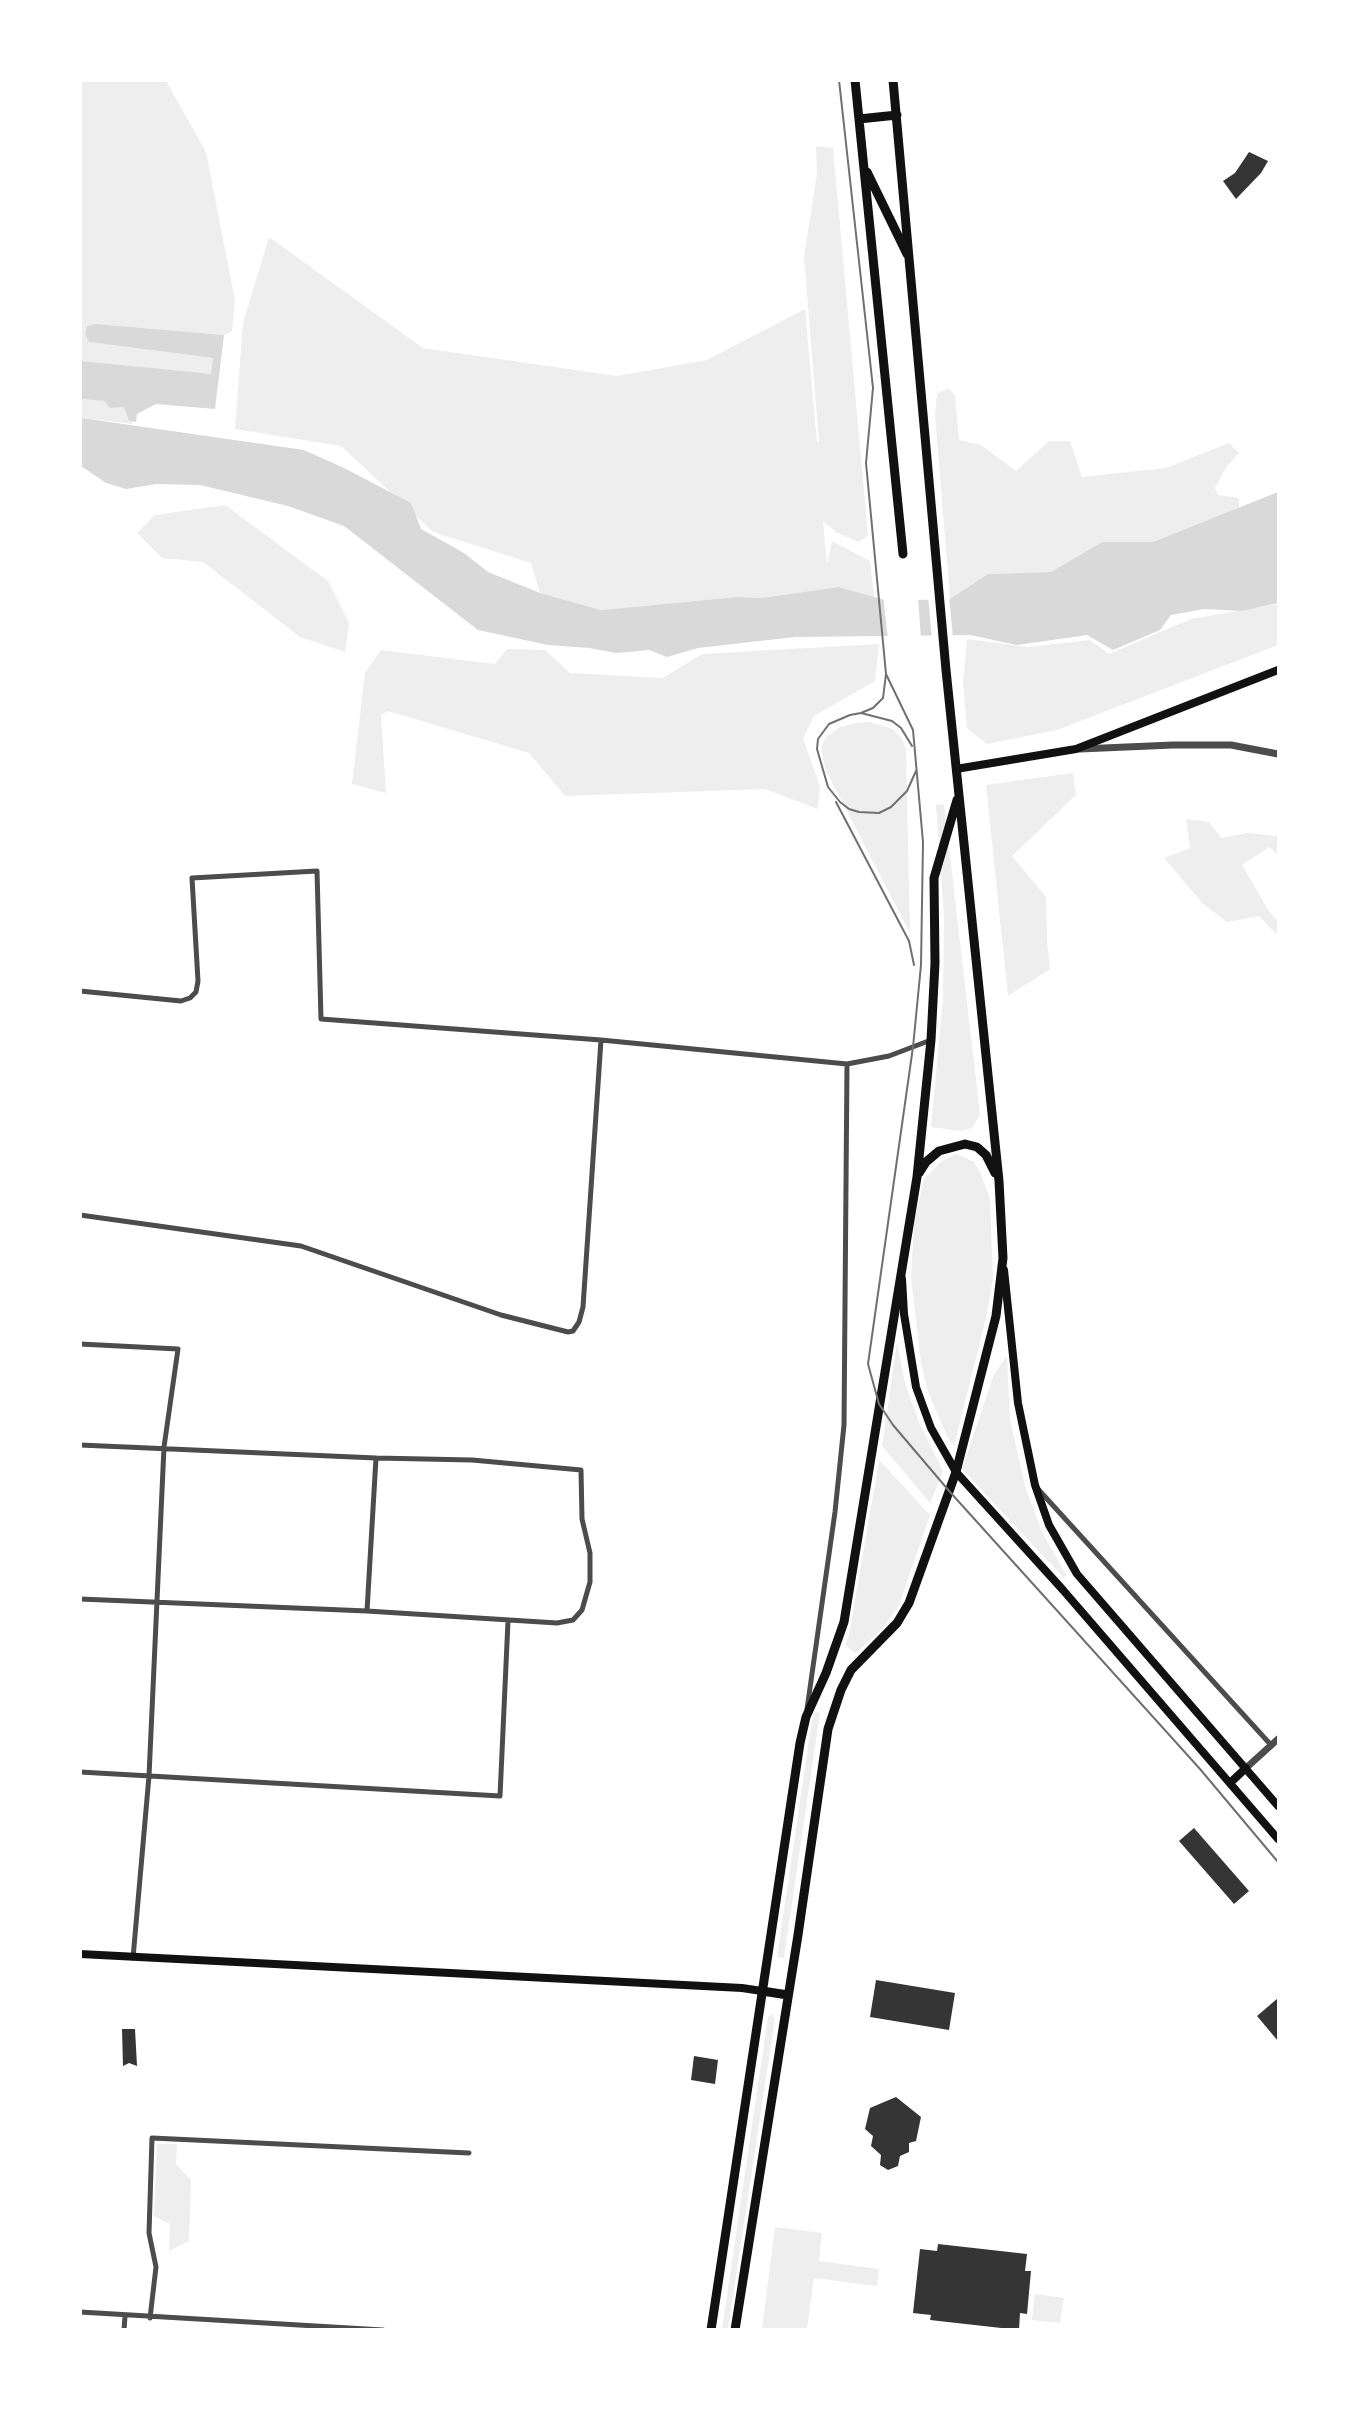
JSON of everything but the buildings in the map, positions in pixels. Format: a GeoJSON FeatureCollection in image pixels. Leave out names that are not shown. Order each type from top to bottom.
{"type":"FeatureCollection","features":[{"type":"Feature","properties":{"kind":"main road"},"geometry":{"type":"LineString","coordinates":[[855,80],[903,554]]}},
{"type":"Feature","properties":{"kind":"main road"},"geometry":{"type":"LineString","coordinates":[[892,80],[958,795],[999,1181],[1003,1258],[1017,1403],[1035,1485],[1049,1525],[1077,1574],[1279,1805]]}},
{"type":"Feature","properties":{"kind":"main road"},"geometry":{"type":"LineString","coordinates":[[859,119],[897,115]]}},
{"type":"Feature","properties":{"kind":"main road"},"geometry":{"type":"LineString","coordinates":[[863,164],[910,260]]}},
{"type":"Feature","properties":{"kind":"main road"},"geometry":{"type":"LineString","coordinates":[[956,769],[1076,749],[1279,670]]}},
{"type":"Feature","properties":{"kind":"main road"},"geometry":{"type":"LineString","coordinates":[[711,2329],[806,1717],[826,1673],[844,1622],[917,1177],[931,1040],[935,963],[934,878],[958,795]]}},
{"type":"Feature","properties":{"kind":"main road"},"geometry":{"type":"LineString","coordinates":[[917,1177],[926,1161],[939,1151],[965,1144],[977,1147],[986,1155],[999,1181]]}},
{"type":"Feature","properties":{"kind":"main road"},"geometry":{"type":"LineString","coordinates":[[735,2329],[828,1729],[841,1690],[851,1671],[897,1623],[909,1603],[956,1472],[996,1316],[1003,1258]]}},
{"type":"Feature","properties":{"kind":"main road"},"geometry":{"type":"LineString","coordinates":[[902,1259],[904,1314],[916,1388],[931,1428],[956,1472],[1063,1590],[1279,1839]]}},
{"type":"Feature","properties":{"kind":"main road"},"geometry":{"type":"LineString","coordinates":[[1230,1783],[1246,1768]]}},
{"type":"Feature","properties":{"kind":"main road"},"geometry":{"type":"LineString","coordinates":[[80,1954],[742,1988],[788,1995]]}},
{"type":"Feature","properties":{"kind":"street"},"geometry":{"type":"LineString","coordinates":[[1076,749],[1217,745],[1279,754]]}},
{"type":"Feature","properties":{"kind":"street"},"geometry":{"type":"LineString","coordinates":[[80,990],[181,1000],[190,998],[196,992],[198,981],[192,878],[317,872],[320,1019],[601,1040],[847,1064],[889,1056],[931,1040]]}},
{"type":"Feature","properties":{"kind":"street"},"geometry":{"type":"LineString","coordinates":[[80,1215],[301,1246],[501,1315],[573,1331],[583,1307],[601,1040]]}},
{"type":"Feature","properties":{"kind":"street"},"geometry":{"type":"LineString","coordinates":[[806,1717],[835,1512],[844,1425],[847,1064]]}},
{"type":"Feature","properties":{"kind":"street"},"geometry":{"type":"LineString","coordinates":[[80,1344],[178,1349],[164,1447],[149,1776],[133,1958]]}},
{"type":"Feature","properties":{"kind":"street"},"geometry":{"type":"LineString","coordinates":[[80,1445],[472,1460],[581,1471],[582,1519],[590,1553],[590,1582],[582,1610],[573,1620],[557,1623],[367,1611],[80,1599]]}},
{"type":"Feature","properties":{"kind":"street"},"geometry":{"type":"LineString","coordinates":[[367,1611],[376,1458]]}},
{"type":"Feature","properties":{"kind":"street"},"geometry":{"type":"LineString","coordinates":[[1035,1485],[1271,1745]]}},
{"type":"Feature","properties":{"kind":"street"},"geometry":{"type":"LineString","coordinates":[[80,1772],[500,1796],[508,1621]]}},
{"type":"Feature","properties":{"kind":"street"},"geometry":{"type":"LineString","coordinates":[[1246,1768],[1279,1739]]}},
{"type":"Feature","properties":{"kind":"street"},"geometry":{"type":"LineString","coordinates":[[150,2318],[156,2267],[149,2233],[152,2138],[470,2153]]}},
{"type":"Feature","properties":{"kind":"street"},"geometry":{"type":"LineString","coordinates":[[80,2312],[254,2326],[383,2329]]}},
{"type":"Feature","properties":{"kind":"street"},"geometry":{"type":"LineString","coordinates":[[124,2329],[125,2316]]}},
{"type":"Feature","properties":{"kind":"shaded area"},"geometry":{"type":"Polygon","coordinates":[[[81,81],[166,81],[206,152],[235,300],[232,331],[224,335],[96,324],[87,326],[89,342],[213,358],[211,375],[81,361],[81,81]]]}},
{"type":"Feature","properties":{"kind":"shaded area"},"geometry":{"type":"Polygon","coordinates":[[[816,146],[833,148],[868,536],[858,542],[836,532],[823,521],[827,564],[832,541],[870,561],[874,597],[839,587],[761,598],[738,597],[601,610],[540,593],[531,563],[433,532],[341,446],[235,429],[243,323],[269,237],[423,348],[617,376],[707,360],[805,309],[817,443],[819,441],[804,257],[817,173],[816,146]]]}},
{"type":"Feature","properties":{"kind":"shaded area"},"geometry":{"type":"Polygon","coordinates":[[[96,324],[224,335],[215,409],[156,404],[137,414],[136,422],[129,421],[124,407],[110,408],[104,401],[81,399],[81,361],[211,374],[213,358],[89,342],[85,334],[87,326],[96,324]]]}},
{"type":"Feature","properties":{"kind":"shaded area"},"geometry":{"type":"Polygon","coordinates":[[[949,388],[955,396],[959,440],[981,445],[1016,471],[1049,441],[1070,441],[1082,477],[1166,468],[1229,443],[1239,453],[1227,466],[1215,488],[1218,495],[1239,498],[1239,508],[1153,542],[1102,542],[1051,572],[988,574],[950,599],[935,415],[937,394],[949,388]]]}},
{"type":"Feature","properties":{"kind":"shaded area"},"geometry":{"type":"Polygon","coordinates":[[[81,399],[104,401],[110,408],[124,407],[133,424],[81,418],[81,399]]]}},
{"type":"Feature","properties":{"kind":"shaded area"},"geometry":{"type":"Polygon","coordinates":[[[81,418],[304,450],[411,503],[421,529],[464,553],[488,572],[540,593],[601,610],[738,597],[761,598],[839,587],[888,601],[950,599],[988,574],[1051,572],[1102,542],[1153,542],[1278,492],[1278,603],[1242,611],[1204,609],[1171,615],[1160,630],[1113,650],[1087,635],[1017,645],[970,635],[795,637],[698,648],[667,657],[649,650],[616,653],[548,645],[478,630],[344,526],[288,506],[200,485],[157,484],[126,489],[106,483],[81,466],[81,418]]]}},
{"type":"Feature","properties":{"kind":"shaded area"},"geometry":{"type":"Polygon","coordinates":[[[225,505],[328,581],[349,623],[345,652],[300,637],[203,562],[162,558],[137,533],[155,515],[225,505]]]}},
{"type":"Feature","properties":{"kind":"shaded area"},"geometry":{"type":"Polygon","coordinates":[[[1278,604],[1278,645],[1057,730],[987,744],[967,728],[963,683],[967,639],[1028,647],[1090,640],[1109,654],[1191,619],[1278,604]]]}},
{"type":"Feature","properties":{"kind":"shaded area"},"geometry":{"type":"Polygon","coordinates":[[[879,644],[875,681],[814,716],[803,739],[820,786],[818,809],[765,789],[565,796],[529,753],[388,711],[381,715],[386,793],[352,784],[365,673],[381,650],[495,664],[507,649],[545,650],[570,673],[663,678],[702,654],[879,644]]]}},
{"type":"Feature","properties":{"kind":"shaded area"},"geometry":{"type":"Polygon","coordinates":[[[870,722],[893,729],[906,749],[910,933],[825,769],[821,748],[826,737],[840,727],[870,722]]]}},
{"type":"Feature","properties":{"kind":"shaded area"},"geometry":{"type":"Polygon","coordinates":[[[1073,773],[1076,795],[1012,856],[1046,897],[1050,969],[1008,996],[986,785],[1073,773]]]}},
{"type":"Feature","properties":{"kind":"shaded area"},"geometry":{"type":"Polygon","coordinates":[[[944,804],[980,1115],[972,1128],[961,1131],[931,1127],[943,999],[944,917],[936,805],[944,804]]]}},
{"type":"Feature","properties":{"kind":"shaded area"},"geometry":{"type":"Polygon","coordinates":[[[1186,819],[1209,822],[1221,838],[1247,833],[1278,836],[1278,855],[1269,847],[1242,865],[1270,913],[1278,921],[1278,936],[1259,916],[1227,922],[1203,904],[1164,858],[1190,848],[1186,819]]]}},
{"type":"Feature","properties":{"kind":"shaded area"},"geometry":{"type":"Polygon","coordinates":[[[957,1154],[974,1162],[990,1199],[993,1279],[954,1446],[928,1392],[921,1363],[911,1278],[914,1222],[924,1179],[942,1161],[957,1154]]]}},
{"type":"Feature","properties":{"kind":"shaded area"},"geometry":{"type":"Polygon","coordinates":[[[897,1342],[905,1384],[919,1422],[943,1471],[930,1503],[882,1446],[897,1342]]]}},
{"type":"Feature","properties":{"kind":"shaded area"},"geometry":{"type":"Polygon","coordinates":[[[1007,1356],[1010,1419],[1025,1486],[1042,1532],[1066,1575],[1064,1578],[962,1469],[994,1374],[1007,1356]]]}},
{"type":"Feature","properties":{"kind":"shaded area"},"geometry":{"type":"Polygon","coordinates":[[[879,1460],[930,1515],[899,1605],[881,1631],[855,1653],[845,1645],[849,1635],[879,1460]]]}},
{"type":"Feature","properties":{"kind":"shaded area"},"geometry":{"type":"Polygon","coordinates":[[[815,1712],[820,1713],[784,1958],[777,1957],[815,1712]]]}},
{"type":"Feature","properties":{"kind":"shaded area"},"geometry":{"type":"Polygon","coordinates":[[[772,2014],[775,2019],[728,2329],[722,2329],[768,2017],[772,2014]]]}},
{"type":"Feature","properties":{"kind":"shaded area"},"geometry":{"type":"Polygon","coordinates":[[[157,2144],[177,2144],[176,2164],[191,2180],[189,2241],[169,2251],[170,2224],[154,2216],[157,2144]]]}},
{"type":"Feature","properties":{"kind":"shaded area"},"geometry":{"type":"Polygon","coordinates":[[[775,2227],[822,2233],[819,2261],[879,2269],[877,2286],[814,2278],[807,2329],[762,2329],[775,2227]]]}},
{"type":"Feature","properties":{"kind":"shaded area"},"geometry":{"type":"Polygon","coordinates":[[[1035,2294],[1064,2298],[1060,2323],[1032,2320],[1035,2294]]]}},
{"type":"Feature","properties":{"kind":"pier"},"geometry":{"type":"Polygon","coordinates":[[[949,595],[953,639],[932,639],[928,596],[949,595]]]}},
{"type":"Feature","properties":{"kind":"pier"},"geometry":{"type":"Polygon","coordinates":[[[883,596],[918,597],[921,639],[888,639],[883,596]]]}},
{"type":"Feature","properties":{"kind":"tram line"},"geometry":{"type":"LineString","coordinates":[[839,80],[873,388],[866,463],[886,674],[883,698],[873,708],[861,713]]}},
{"type":"Feature","properties":{"kind":"tram line"},"geometry":{"type":"LineString","coordinates":[[886,674],[913,730],[923,842],[921,965],[913,1047],[868,1364],[879,1404],[893,1425],[950,1492],[1200,1769],[1278,1862]]}},
{"type":"Feature","properties":{"kind":"tram line"},"geometry":{"type":"LineString","coordinates":[[912,746],[901,728],[892,721],[861,713],[829,724],[818,739],[817,749],[828,787],[840,802],[859,812],[879,813],[891,807],[907,791],[916,771]]}},
{"type":"Feature","properties":{"kind":"tram line"},"geometry":{"type":"LineString","coordinates":[[836,802],[909,941],[914,965]]}}]}
